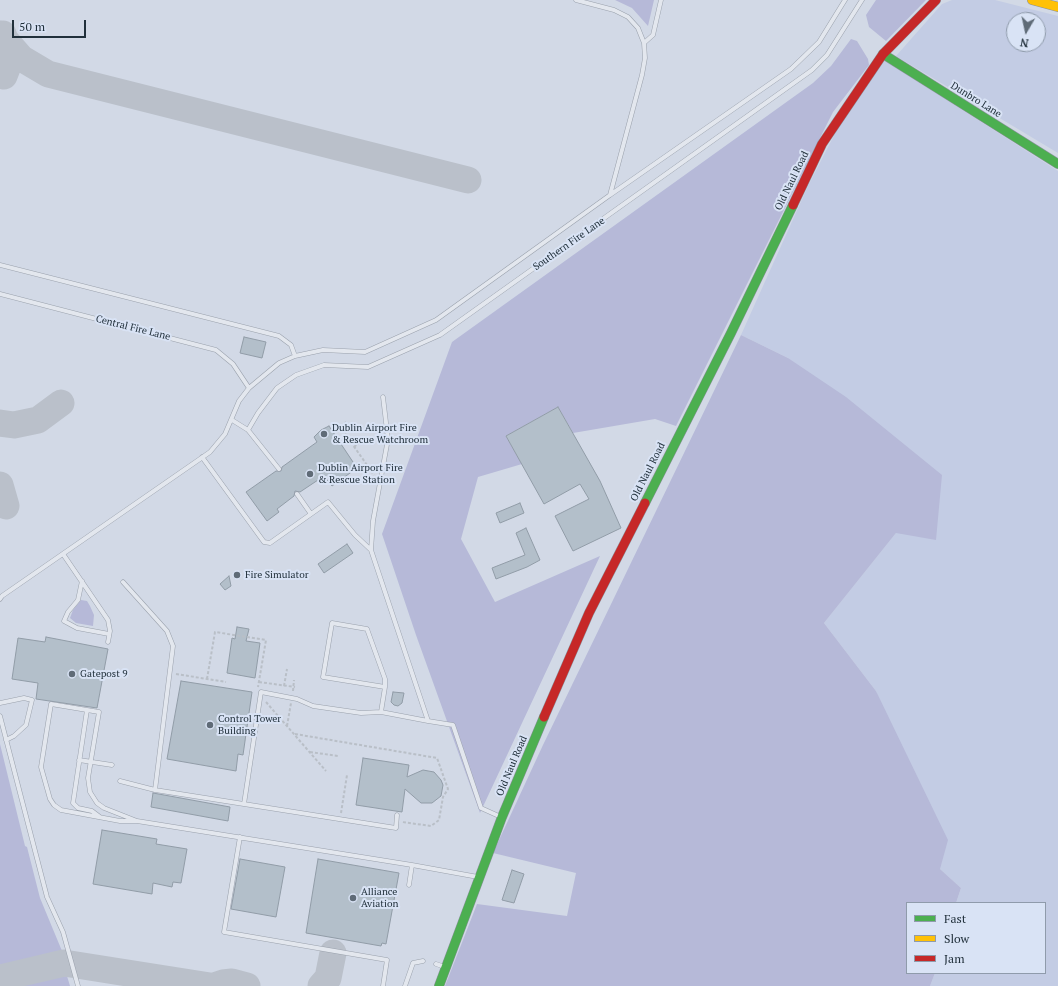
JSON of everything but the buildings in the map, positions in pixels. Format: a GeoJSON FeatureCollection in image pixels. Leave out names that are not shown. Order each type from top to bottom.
{"type":"FeatureCollection","features":[{"type":"Feature","properties":{"kind":"main road","name":"Old Naul Road"},"geometry":{"type":"LineString","coordinates":[[439,986],[502,817],[589,613],[731,333],[822,144],[846,106],[883,54],[936,0]]}},
{"type":"Feature","properties":{"kind":"main road"},"geometry":{"type":"LineString","coordinates":[[1032,0],[1058,7]]}},
{"type":"Feature","properties":{"kind":"main road","name":"Dunbro Lane"},"geometry":{"type":"LineString","coordinates":[[883,54],[1058,164]]}},
{"type":"Feature","properties":{"kind":"lane"},"geometry":{"type":"LineString","coordinates":[[576,0],[614,10],[628,17],[638,28],[644,43],[645,58],[643,69],[610,195]]}},
{"type":"Feature","properties":{"kind":"lane"},"geometry":{"type":"LineString","coordinates":[[644,43],[653,35],[661,0]]}},
{"type":"Feature","properties":{"kind":"lane"},"geometry":{"type":"LineString","coordinates":[[1,597],[210,452],[225,434],[239,401],[249,388],[266,372],[295,356],[323,350],[365,352],[436,320],[610,195],[791,69],[819,42],[845,0]]}},
{"type":"Feature","properties":{"kind":"lane","name":"Southern Fire Lane"},"geometry":{"type":"LineString","coordinates":[[248,430],[258,413],[277,388],[296,375],[324,365],[368,367],[440,336],[812,70],[828,54],[862,0]]}},
{"type":"Feature","properties":{"kind":"lane"},"geometry":{"type":"LineString","coordinates":[[0,265],[279,336],[291,345],[295,356]]}},
{"type":"Feature","properties":{"kind":"lane","name":"Central Fire Lane"},"geometry":{"type":"LineString","coordinates":[[0,294],[216,350],[233,364],[249,388]]}},
{"type":"Feature","properties":{"kind":"lane"},"geometry":{"type":"LineString","coordinates":[[382,397],[388,439],[373,521],[371,550],[428,721]]}},
{"type":"Feature","properties":{"kind":"lane"},"geometry":{"type":"LineString","coordinates":[[232,420],[248,430],[279,469]]}},
{"type":"Feature","properties":{"kind":"lane"},"geometry":{"type":"LineString","coordinates":[[202,457],[264,542],[270,543],[328,502],[355,535],[371,550]]}},
{"type":"Feature","properties":{"kind":"lane"},"geometry":{"type":"LineString","coordinates":[[297,494],[311,514]]}},
{"type":"Feature","properties":{"kind":"lane"},"geometry":{"type":"LineString","coordinates":[[63,554],[108,620],[108,642]]}},
{"type":"Feature","properties":{"kind":"lane"},"geometry":{"type":"LineString","coordinates":[[82,581],[78,600],[68,612],[64,621],[77,628],[109,634]]}},
{"type":"Feature","properties":{"kind":"lane"},"geometry":{"type":"LineString","coordinates":[[123,582],[167,631],[173,646],[171,673],[155,790]]}},
{"type":"Feature","properties":{"kind":"lane"},"geometry":{"type":"LineString","coordinates":[[381,712],[385,687],[385,679],[367,629],[332,623],[323,677],[385,687]]}},
{"type":"Feature","properties":{"kind":"lane"},"geometry":{"type":"LineString","coordinates":[[244,804],[261,692],[297,699],[313,706],[361,713],[381,712],[453,725],[481,808],[502,817]]}},
{"type":"Feature","properties":{"kind":"lane"},"geometry":{"type":"LineString","coordinates":[[0,703],[24,698],[32,700],[26,725],[14,736],[6,740]]}},
{"type":"Feature","properties":{"kind":"lane"},"geometry":{"type":"LineString","coordinates":[[137,821],[104,808],[93,798],[88,786],[90,762],[99,712],[51,704],[41,767],[50,799],[54,805],[61,810],[120,821],[137,821],[240,837],[479,877]]}},
{"type":"Feature","properties":{"kind":"lane"},"geometry":{"type":"LineString","coordinates":[[87,710],[73,803],[78,808],[92,811],[102,818]]}},
{"type":"Feature","properties":{"kind":"lane"},"geometry":{"type":"LineString","coordinates":[[0,716],[47,897],[63,932],[78,986]]}},
{"type":"Feature","properties":{"kind":"lane"},"geometry":{"type":"LineString","coordinates":[[79,760],[112,765]]}},
{"type":"Feature","properties":{"kind":"lane"},"geometry":{"type":"LineString","coordinates":[[120,781],[155,790],[396,828],[397,815]]}},
{"type":"Feature","properties":{"kind":"lane"},"geometry":{"type":"LineString","coordinates":[[240,837],[224,932],[387,960],[383,986]]}},
{"type":"Feature","properties":{"kind":"lane"},"geometry":{"type":"LineString","coordinates":[[408,885],[412,865]]}},
{"type":"Feature","properties":{"kind":"lane"},"geometry":{"type":"LineString","coordinates":[[405,986],[413,963],[423,961]]}},
{"type":"Feature","properties":{"kind":"lane"},"geometry":{"type":"LineString","coordinates":[[436,964],[446,968]]}},
{"type":"Feature","properties":{"kind":"path"},"geometry":{"type":"LineString","coordinates":[[346,422],[341,428],[375,476]]}},
{"type":"Feature","properties":{"kind":"path"},"geometry":{"type":"LineString","coordinates":[[354,447],[360,442]]}},
{"type":"Feature","properties":{"kind":"path"},"geometry":{"type":"LineString","coordinates":[[207,679],[215,632],[266,640],[258,686],[268,705],[326,771]]}},
{"type":"Feature","properties":{"kind":"path"},"geometry":{"type":"LineString","coordinates":[[284,686],[287,669]]}},
{"type":"Feature","properties":{"kind":"path"},"geometry":{"type":"LineString","coordinates":[[171,673],[226,682]]}},
{"type":"Feature","properties":{"kind":"path"},"geometry":{"type":"LineString","coordinates":[[259,682],[295,687]]}},
{"type":"Feature","properties":{"kind":"path"},"geometry":{"type":"LineString","coordinates":[[294,734],[437,758],[448,789],[443,797],[439,820],[431,826],[396,822]]}},
{"type":"Feature","properties":{"kind":"path"},"geometry":{"type":"LineString","coordinates":[[310,752],[338,756]]}},
{"type":"Feature","properties":{"kind":"path"},"geometry":{"type":"LineString","coordinates":[[340,819],[347,775]]}},
{"type":"Feature","properties":{"kind":"shaded area"},"geometry":{"type":"Polygon","coordinates":[[[615,0],[654,0],[648,26],[632,8],[615,0]]]}},
{"type":"Feature","properties":{"kind":"shaded area"},"geometry":{"type":"Polygon","coordinates":[[[876,0],[926,0],[886,41],[869,27],[866,15],[876,0]]]}},
{"type":"Feature","properties":{"kind":"shaded area"},"geometry":{"type":"Polygon","coordinates":[[[952,0],[995,0],[1042,12],[1006,12],[1006,52],[1046,52],[1046,13],[1058,16],[1058,153],[896,56],[942,4],[952,0]]]}},
{"type":"Feature","properties":{"kind":"shaded area"},"geometry":{"type":"Polygon","coordinates":[[[851,39],[857,41],[868,59],[869,65],[833,112],[676,426],[655,419],[573,433],[558,407],[506,436],[522,464],[478,477],[461,539],[495,602],[600,556],[480,813],[416,635],[382,534],[452,342],[813,83],[831,66],[851,39]]]}},
{"type":"Feature","properties":{"kind":"shaded area"},"geometry":{"type":"Polygon","coordinates":[[[884,60],[1058,171],[1058,986],[930,986],[935,974],[1046,974],[1046,902],[956,902],[961,888],[940,869],[876,691],[824,623],[896,533],[788,358],[741,335],[808,186],[846,112],[884,60]]]}},
{"type":"Feature","properties":{"kind":"shaded area"},"geometry":{"type":"Polygon","coordinates":[[[741,335],[788,358],[846,397],[942,475],[936,540],[896,533],[824,623],[876,691],[948,840],[940,869],[961,888],[956,902],[906,902],[906,974],[935,974],[930,986],[445,986],[477,904],[567,916],[576,873],[493,853],[543,745],[741,335]]]}},
{"type":"Feature","properties":{"kind":"shaded area"},"geometry":{"type":"Polygon","coordinates":[[[81,600],[87,601],[90,606],[94,615],[93,626],[76,623],[70,618],[73,610],[81,600]]]}},
{"type":"Feature","properties":{"kind":"shaded area"},"geometry":{"type":"Polygon","coordinates":[[[0,744],[25,846],[27,847],[40,898],[62,951],[0,966],[0,744]]]}},
{"type":"Feature","properties":{"kind":"shaded area"},"geometry":{"type":"Polygon","coordinates":[[[67,976],[70,986],[12,986],[44,977],[67,976]]]}},
{"type":"Feature","properties":{"kind":"taxiway"},"geometry":{"type":"LineString","coordinates":[[0,34],[21,58],[48,74],[468,180]]}},
{"type":"Feature","properties":{"kind":"taxiway"},"geometry":{"type":"LineString","coordinates":[[3,34],[8,48],[9,57],[9,63],[4,76]]}},
{"type":"Feature","properties":{"kind":"taxiway"},"geometry":{"type":"LineString","coordinates":[[0,423],[14,425],[38,420],[61,403]]}},
{"type":"Feature","properties":{"kind":"taxiway"},"geometry":{"type":"LineString","coordinates":[[0,485],[6,506]]}},
{"type":"Feature","properties":{"kind":"taxiway"},"geometry":{"type":"LineString","coordinates":[[321,986],[328,978],[333,953]]}},
{"type":"Feature","properties":{"kind":"taxiway"},"geometry":{"type":"LineString","coordinates":[[0,978],[64,963],[210,986]]}},
{"type":"Feature","properties":{"kind":"taxiway"},"geometry":{"type":"LineString","coordinates":[[214,986],[232,982],[247,986]]}},
{"type":"Feature","properties":{"kind":"traffic: fast"},"geometry":{"type":"LineString","coordinates":[[883,54],[1058,164]]}},
{"type":"Feature","properties":{"kind":"traffic: fast"},"geometry":{"type":"LineString","coordinates":[[645,503],[731,333],[793,205]]}},
{"type":"Feature","properties":{"kind":"traffic: fast"},"geometry":{"type":"LineString","coordinates":[[439,986],[502,817],[544,717]]}},
{"type":"Feature","properties":{"kind":"traffic: slow"},"geometry":{"type":"LineString","coordinates":[[1032,0],[1058,7]]}},
{"type":"Feature","properties":{"kind":"traffic: jam"},"geometry":{"type":"LineString","coordinates":[[793,205],[822,144],[883,54],[936,0]]}},
{"type":"Feature","properties":{"kind":"traffic: jam"},"geometry":{"type":"LineString","coordinates":[[544,717],[589,613],[645,503]]}},
{"type":"Feature","properties":{"kind":"place","name":"Dublin Airport Fire & Rescue Watchroom"},"geometry":{"type":"Point","coordinates":[324,434]}},
{"type":"Feature","properties":{"kind":"place","name":"Dublin Airport Fire & Rescue Station"},"geometry":{"type":"Point","coordinates":[310,474]}},
{"type":"Feature","properties":{"kind":"place","name":"Fire Simulator"},"geometry":{"type":"Point","coordinates":[237,575]}},
{"type":"Feature","properties":{"kind":"place","name":"Gatepost 9"},"geometry":{"type":"Point","coordinates":[72,674]}},
{"type":"Feature","properties":{"kind":"place","name":"Control Tower Building"},"geometry":{"type":"Point","coordinates":[210,725]}},
{"type":"Feature","properties":{"kind":"place","name":"Alliance Aviation"},"geometry":{"type":"Point","coordinates":[353,898]}}]}
